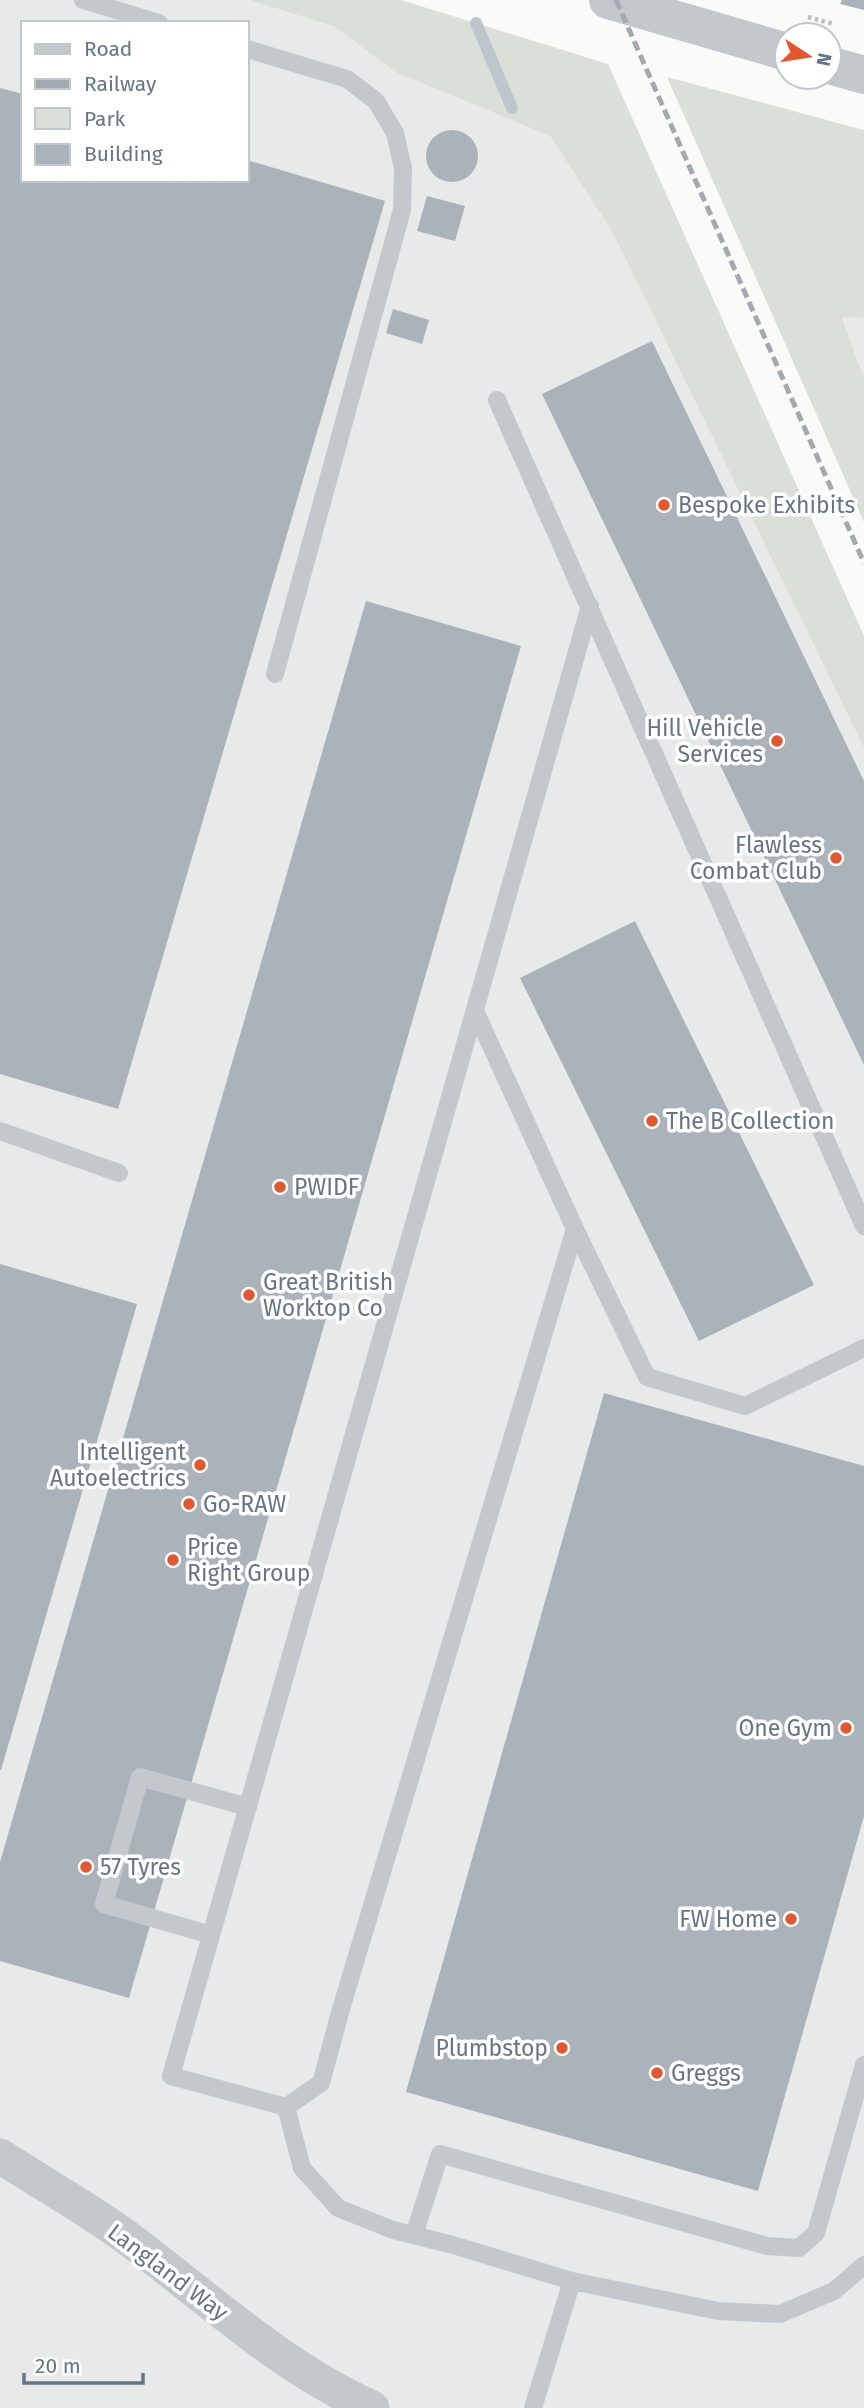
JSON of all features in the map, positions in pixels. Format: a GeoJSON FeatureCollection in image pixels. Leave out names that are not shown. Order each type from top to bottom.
{"type":"FeatureCollection","features":[{"type":"Feature","properties":{"kind":"street"},"geometry":{"type":"LineString","coordinates":[[608,0],[773,48]]}},
{"type":"Feature","properties":{"kind":"street"},"geometry":{"type":"LineString","coordinates":[[843,69],[864,75]]}},
{"type":"Feature","properties":{"kind":"street","name":"Langland Way"},"geometry":{"type":"LineString","coordinates":[[0,2155],[121,2234],[263,2345],[350,2404]]}},
{"type":"Feature","properties":{"kind":"lane"},"geometry":{"type":"LineString","coordinates":[[83,0],[152,21]]}},
{"type":"Feature","properties":{"kind":"lane"},"geometry":{"type":"LineString","coordinates":[[248,49],[347,79],[376,101],[395,133],[403,168],[402,210],[275,674]]}},
{"type":"Feature","properties":{"kind":"lane"},"geometry":{"type":"LineString","coordinates":[[497,400],[864,1226]]}},
{"type":"Feature","properties":{"kind":"lane"},"geometry":{"type":"LineString","coordinates":[[575,1228],[321,2083],[286,2107],[171,2077],[590,606]]}},
{"type":"Feature","properties":{"kind":"lane"},"geometry":{"type":"LineString","coordinates":[[475,1011],[647,1377],[745,1406],[864,1348]]}},
{"type":"Feature","properties":{"kind":"lane"},"geometry":{"type":"LineString","coordinates":[[0,1130],[119,1173]]}},
{"type":"Feature","properties":{"kind":"lane"},"geometry":{"type":"LineString","coordinates":[[211,1935],[104,1904],[140,1777],[248,1807]]}},
{"type":"Feature","properties":{"kind":"lane"},"geometry":{"type":"LineString","coordinates":[[414,2235],[439,2154],[767,2246],[799,2248],[816,2233],[864,2066]]}},
{"type":"Feature","properties":{"kind":"lane"},"geometry":{"type":"LineString","coordinates":[[286,2107],[302,2168],[338,2208],[393,2230],[572,2281],[718,2311],[780,2314],[834,2291],[864,2265]]}},
{"type":"Feature","properties":{"kind":"lane"},"geometry":{"type":"LineString","coordinates":[[533,2408],[572,2281]]}},
{"type":"Feature","properties":{"kind":"shaded area"},"geometry":{"type":"Polygon","coordinates":[[[0,0],[249,0],[335,27],[395,72],[550,136],[612,231],[864,748],[864,2408],[0,2408],[0,0]]]}},
{"type":"Feature","properties":{"kind":"shaded area"},"geometry":{"type":"Polygon","coordinates":[[[842,316],[864,318],[864,378],[842,316]]]}},
{"type":"Feature","properties":{"kind":"green space"},"geometry":{"type":"Polygon","coordinates":[[[249,0],[401,0],[608,64],[864,636],[864,748],[612,231],[550,136],[395,72],[335,27],[249,0]]]}},
{"type":"Feature","properties":{"kind":"green space"},"geometry":{"type":"Polygon","coordinates":[[[667,77],[864,130],[864,318],[842,317],[864,378],[864,522],[667,77]]]}},
{"type":"Feature","properties":{"kind":"building"},"geometry":{"type":"Polygon","coordinates":[[[842,0],[864,0],[864,10],[840,4],[842,0]]]}},
{"type":"Feature","properties":{"kind":"building"},"geometry":{"type":"Polygon","coordinates":[[[0,88],[21,93],[21,182],[248,182],[248,160],[385,201],[118,1109],[0,1074],[0,88]]]}},
{"type":"Feature","properties":{"kind":"building"},"geometry":{"type":"Polygon","coordinates":[[[452,130],[462,132],[470,138],[476,146],[476,166],[470,174],[462,180],[452,182],[442,180],[434,174],[428,166],[426,156],[428,146],[434,138],[442,132],[452,130]]]}},
{"type":"Feature","properties":{"kind":"building"},"geometry":{"type":"Polygon","coordinates":[[[427,196],[465,206],[455,241],[417,231],[427,196]]]}},
{"type":"Feature","properties":{"kind":"building"},"geometry":{"type":"Polygon","coordinates":[[[393,309],[429,320],[422,344],[386,333],[393,309]]]}},
{"type":"Feature","properties":{"kind":"building"},"geometry":{"type":"Polygon","coordinates":[[[652,341],[864,781],[864,1065],[542,394],[652,341]]]}},
{"type":"Feature","properties":{"kind":"building"},"geometry":{"type":"Polygon","coordinates":[[[366,601],[521,646],[129,1998],[0,1961],[0,1862],[366,601]]]}},
{"type":"Feature","properties":{"kind":"building"},"geometry":{"type":"Polygon","coordinates":[[[635,921],[814,1285],[699,1341],[520,978],[635,921]]]}},
{"type":"Feature","properties":{"kind":"building"},"geometry":{"type":"Polygon","coordinates":[[[0,1264],[137,1304],[1,1770],[0,1770],[0,1264]]]}},
{"type":"Feature","properties":{"kind":"building"},"geometry":{"type":"Polygon","coordinates":[[[604,1393],[864,1466],[864,1816],[758,2191],[406,2092],[604,1393]]]}},
{"type":"Feature","properties":{"kind":"waterway"},"geometry":{"type":"LineString","coordinates":[[476,23],[512,108]]}},
{"type":"Feature","properties":{"kind":"railway"},"geometry":{"type":"LineString","coordinates":[[616,0],[864,563]]}},
{"type":"Feature","properties":{"kind":"place","name":"Bespoke Exhibits"},"geometry":{"type":"Point","coordinates":[664,505]}},
{"type":"Feature","properties":{"kind":"place","name":"Hill Vehicle Services"},"geometry":{"type":"Point","coordinates":[777,741]}},
{"type":"Feature","properties":{"kind":"place","name":"Flawless Combat Club"},"geometry":{"type":"Point","coordinates":[836,858]}},
{"type":"Feature","properties":{"kind":"place","name":"The B Collection"},"geometry":{"type":"Point","coordinates":[652,1121]}},
{"type":"Feature","properties":{"kind":"place","name":"PWIDF"},"geometry":{"type":"Point","coordinates":[280,1187]}},
{"type":"Feature","properties":{"kind":"place","name":"Great British Worktop Co"},"geometry":{"type":"Point","coordinates":[249,1295]}},
{"type":"Feature","properties":{"kind":"place","name":"Intelligent Autoelectrics"},"geometry":{"type":"Point","coordinates":[200,1465]}},
{"type":"Feature","properties":{"kind":"place","name":"Go-RAW"},"geometry":{"type":"Point","coordinates":[189,1504]}},
{"type":"Feature","properties":{"kind":"place","name":"Price Right Group"},"geometry":{"type":"Point","coordinates":[173,1560]}},
{"type":"Feature","properties":{"kind":"place","name":"One Gym"},"geometry":{"type":"Point","coordinates":[846,1728]}},
{"type":"Feature","properties":{"kind":"place","name":"57 Tyres"},"geometry":{"type":"Point","coordinates":[86,1867]}},
{"type":"Feature","properties":{"kind":"place","name":"FW Home"},"geometry":{"type":"Point","coordinates":[791,1919]}},
{"type":"Feature","properties":{"kind":"place","name":"Plumbstop"},"geometry":{"type":"Point","coordinates":[562,2048]}},
{"type":"Feature","properties":{"kind":"place","name":"Greggs"},"geometry":{"type":"Point","coordinates":[657,2073]}}]}
